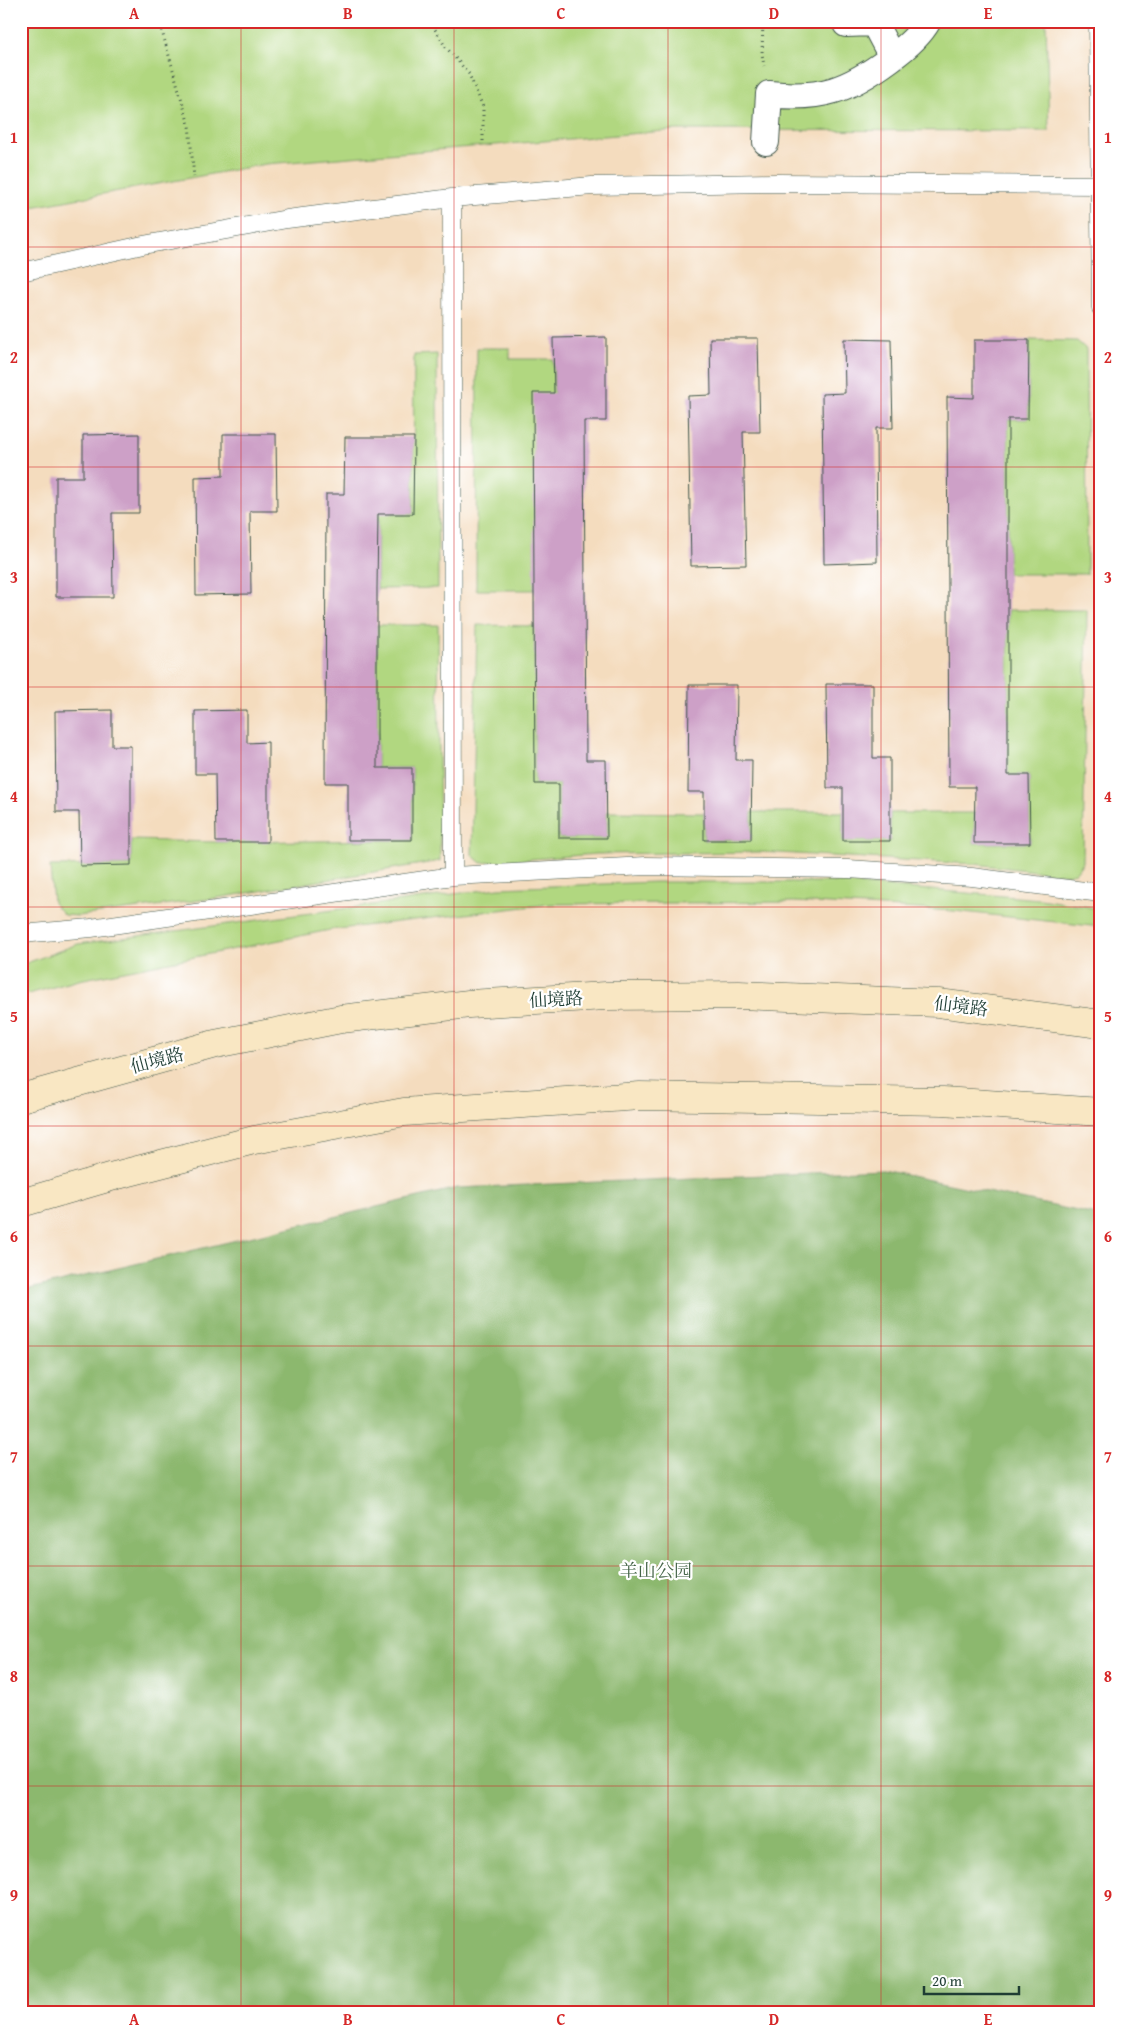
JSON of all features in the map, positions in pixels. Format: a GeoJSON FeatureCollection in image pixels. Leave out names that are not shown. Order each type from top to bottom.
{"type":"FeatureCollection","features":[{"type":"Feature","properties":{"kind":"main road","name":"仙境路"},"geometry":{"type":"LineString","coordinates":[[21,1098],[215,1044],[342,1019],[469,1004],[606,996],[739,996],[938,1003],[1101,1024]]}},
{"type":"Feature","properties":{"kind":"main road"},"geometry":{"type":"LineString","coordinates":[[21,1203],[114,1176],[254,1140],[404,1112],[640,1096],[943,1101],[1101,1112]]}},
{"type":"Feature","properties":{"kind":"street"},"geometry":{"type":"LineString","coordinates":[[847,21],[846,24],[873,22],[892,57]]}},
{"type":"Feature","properties":{"kind":"street"},"geometry":{"type":"LineString","coordinates":[[766,142],[769,94],[792,96],[819,94],[848,87],[869,75],[905,48],[928,21]]}},
{"type":"Feature","properties":{"kind":"lane"},"geometry":{"type":"LineString","coordinates":[[1098,21],[1101,308]]}},
{"type":"Feature","properties":{"kind":"lane"},"geometry":{"type":"LineString","coordinates":[[21,272],[143,246],[287,219],[452,198],[592,186],[777,183],[1100,185]]}},
{"type":"Feature","properties":{"kind":"lane"},"geometry":{"type":"LineString","coordinates":[[452,198],[453,876]]}},
{"type":"Feature","properties":{"kind":"lane"},"geometry":{"type":"LineString","coordinates":[[21,934],[91,928],[453,876],[646,866],[848,869],[972,877],[1101,893]]}},
{"type":"Feature","properties":{"kind":"path"},"geometry":{"type":"LineString","coordinates":[[160,21],[189,125],[194,177]]}},
{"type":"Feature","properties":{"kind":"path"},"geometry":{"type":"LineString","coordinates":[[430,21],[445,46],[469,74],[480,98],[483,107],[483,145]]}},
{"type":"Feature","properties":{"kind":"path"},"geometry":{"type":"LineString","coordinates":[[763,21],[762,54],[769,94]]}},
{"type":"Feature","properties":{"kind":"green space"},"geometry":{"type":"Polygon","coordinates":[[[21,21],[1046,21],[1049,131],[677,130],[266,164],[21,209],[21,21]]]}},
{"type":"Feature","properties":{"kind":"green space"},"geometry":{"type":"Polygon","coordinates":[[[1029,340],[1077,341],[1086,349],[1087,574],[1008,574],[1008,419],[1028,419],[1029,340]]]}},
{"type":"Feature","properties":{"kind":"green space"},"geometry":{"type":"Polygon","coordinates":[[[477,348],[510,348],[510,359],[553,359],[554,393],[534,590],[476,590],[477,348]]]}},
{"type":"Feature","properties":{"kind":"green space"},"geometry":{"type":"Polygon","coordinates":[[[437,354],[438,588],[377,589],[378,514],[413,514],[414,355],[437,354]]]}},
{"type":"Feature","properties":{"kind":"green space"},"geometry":{"type":"Polygon","coordinates":[[[1008,610],[1087,610],[1083,862],[1076,872],[1068,875],[974,864],[760,852],[596,854],[481,863],[472,855],[477,625],[535,626],[535,784],[559,784],[559,838],[607,838],[607,812],[704,813],[704,840],[751,840],[752,812],[843,812],[843,841],[890,841],[890,813],[975,813],[974,843],[1030,843],[1029,775],[1008,775],[1008,610]]]}},
{"type":"Feature","properties":{"kind":"green space"},"geometry":{"type":"Polygon","coordinates":[[[377,625],[438,625],[440,861],[217,898],[78,916],[64,915],[53,903],[50,866],[131,865],[131,840],[216,842],[412,840],[412,768],[377,768],[377,625]]]}},
{"type":"Feature","properties":{"kind":"green space"},"geometry":{"type":"Polygon","coordinates":[[[656,882],[832,882],[1040,899],[1101,909],[1101,927],[954,911],[795,902],[550,904],[330,930],[79,980],[21,996],[21,965],[78,944],[499,888],[656,882]]]}},
{"type":"Feature","properties":{"kind":"green space","name":"羊山公园"},"geometry":{"type":"Polygon","coordinates":[[[883,1170],[1101,1216],[1101,2012],[21,2012],[21,1291],[457,1188],[883,1170]]]}},
{"type":"Feature","properties":{"kind":"building"},"geometry":{"type":"Polygon","coordinates":[[[606,337],[606,421],[584,421],[586,760],[606,760],[607,838],[559,838],[559,784],[535,784],[533,393],[554,393],[553,338],[606,337]]]}},
{"type":"Feature","properties":{"kind":"building"},"geometry":{"type":"Polygon","coordinates":[[[710,338],[758,338],[760,432],[743,432],[746,565],[691,566],[688,396],[711,395],[710,338]]]}},
{"type":"Feature","properties":{"kind":"building"},"geometry":{"type":"Polygon","coordinates":[[[844,339],[891,340],[893,428],[876,428],[877,562],[824,564],[822,394],[845,393],[844,339]]]}},
{"type":"Feature","properties":{"kind":"building"},"geometry":{"type":"Polygon","coordinates":[[[974,340],[1029,340],[1028,419],[1008,419],[1008,775],[1029,775],[1030,843],[974,843],[975,787],[949,787],[947,397],[974,398],[974,340]]]}},
{"type":"Feature","properties":{"kind":"building"},"geometry":{"type":"Polygon","coordinates":[[[139,434],[139,513],[112,513],[113,597],[56,597],[56,477],[83,477],[83,435],[139,434]]]}},
{"type":"Feature","properties":{"kind":"building"},"geometry":{"type":"Polygon","coordinates":[[[223,434],[276,434],[277,511],[250,511],[251,594],[196,595],[195,477],[223,476],[223,434]]]}},
{"type":"Feature","properties":{"kind":"building"},"geometry":{"type":"Polygon","coordinates":[[[345,437],[414,437],[413,514],[378,514],[377,589],[377,768],[412,768],[412,840],[348,840],[348,783],[325,783],[326,494],[344,494],[345,437]]]}},
{"type":"Feature","properties":{"kind":"building"},"geometry":{"type":"Polygon","coordinates":[[[826,684],[873,684],[873,758],[890,758],[890,841],[843,841],[843,788],[827,788],[826,684]]]}},
{"type":"Feature","properties":{"kind":"building"},"geometry":{"type":"Polygon","coordinates":[[[689,685],[737,685],[736,760],[752,760],[751,840],[704,840],[704,792],[688,792],[689,685]]]}},
{"type":"Feature","properties":{"kind":"building"},"geometry":{"type":"Polygon","coordinates":[[[112,710],[112,746],[131,746],[131,865],[80,866],[79,812],[56,812],[55,711],[112,710]]]}},
{"type":"Feature","properties":{"kind":"building"},"geometry":{"type":"Polygon","coordinates":[[[247,710],[247,743],[268,742],[268,842],[216,842],[215,774],[195,774],[195,711],[247,710]]]}}]}
